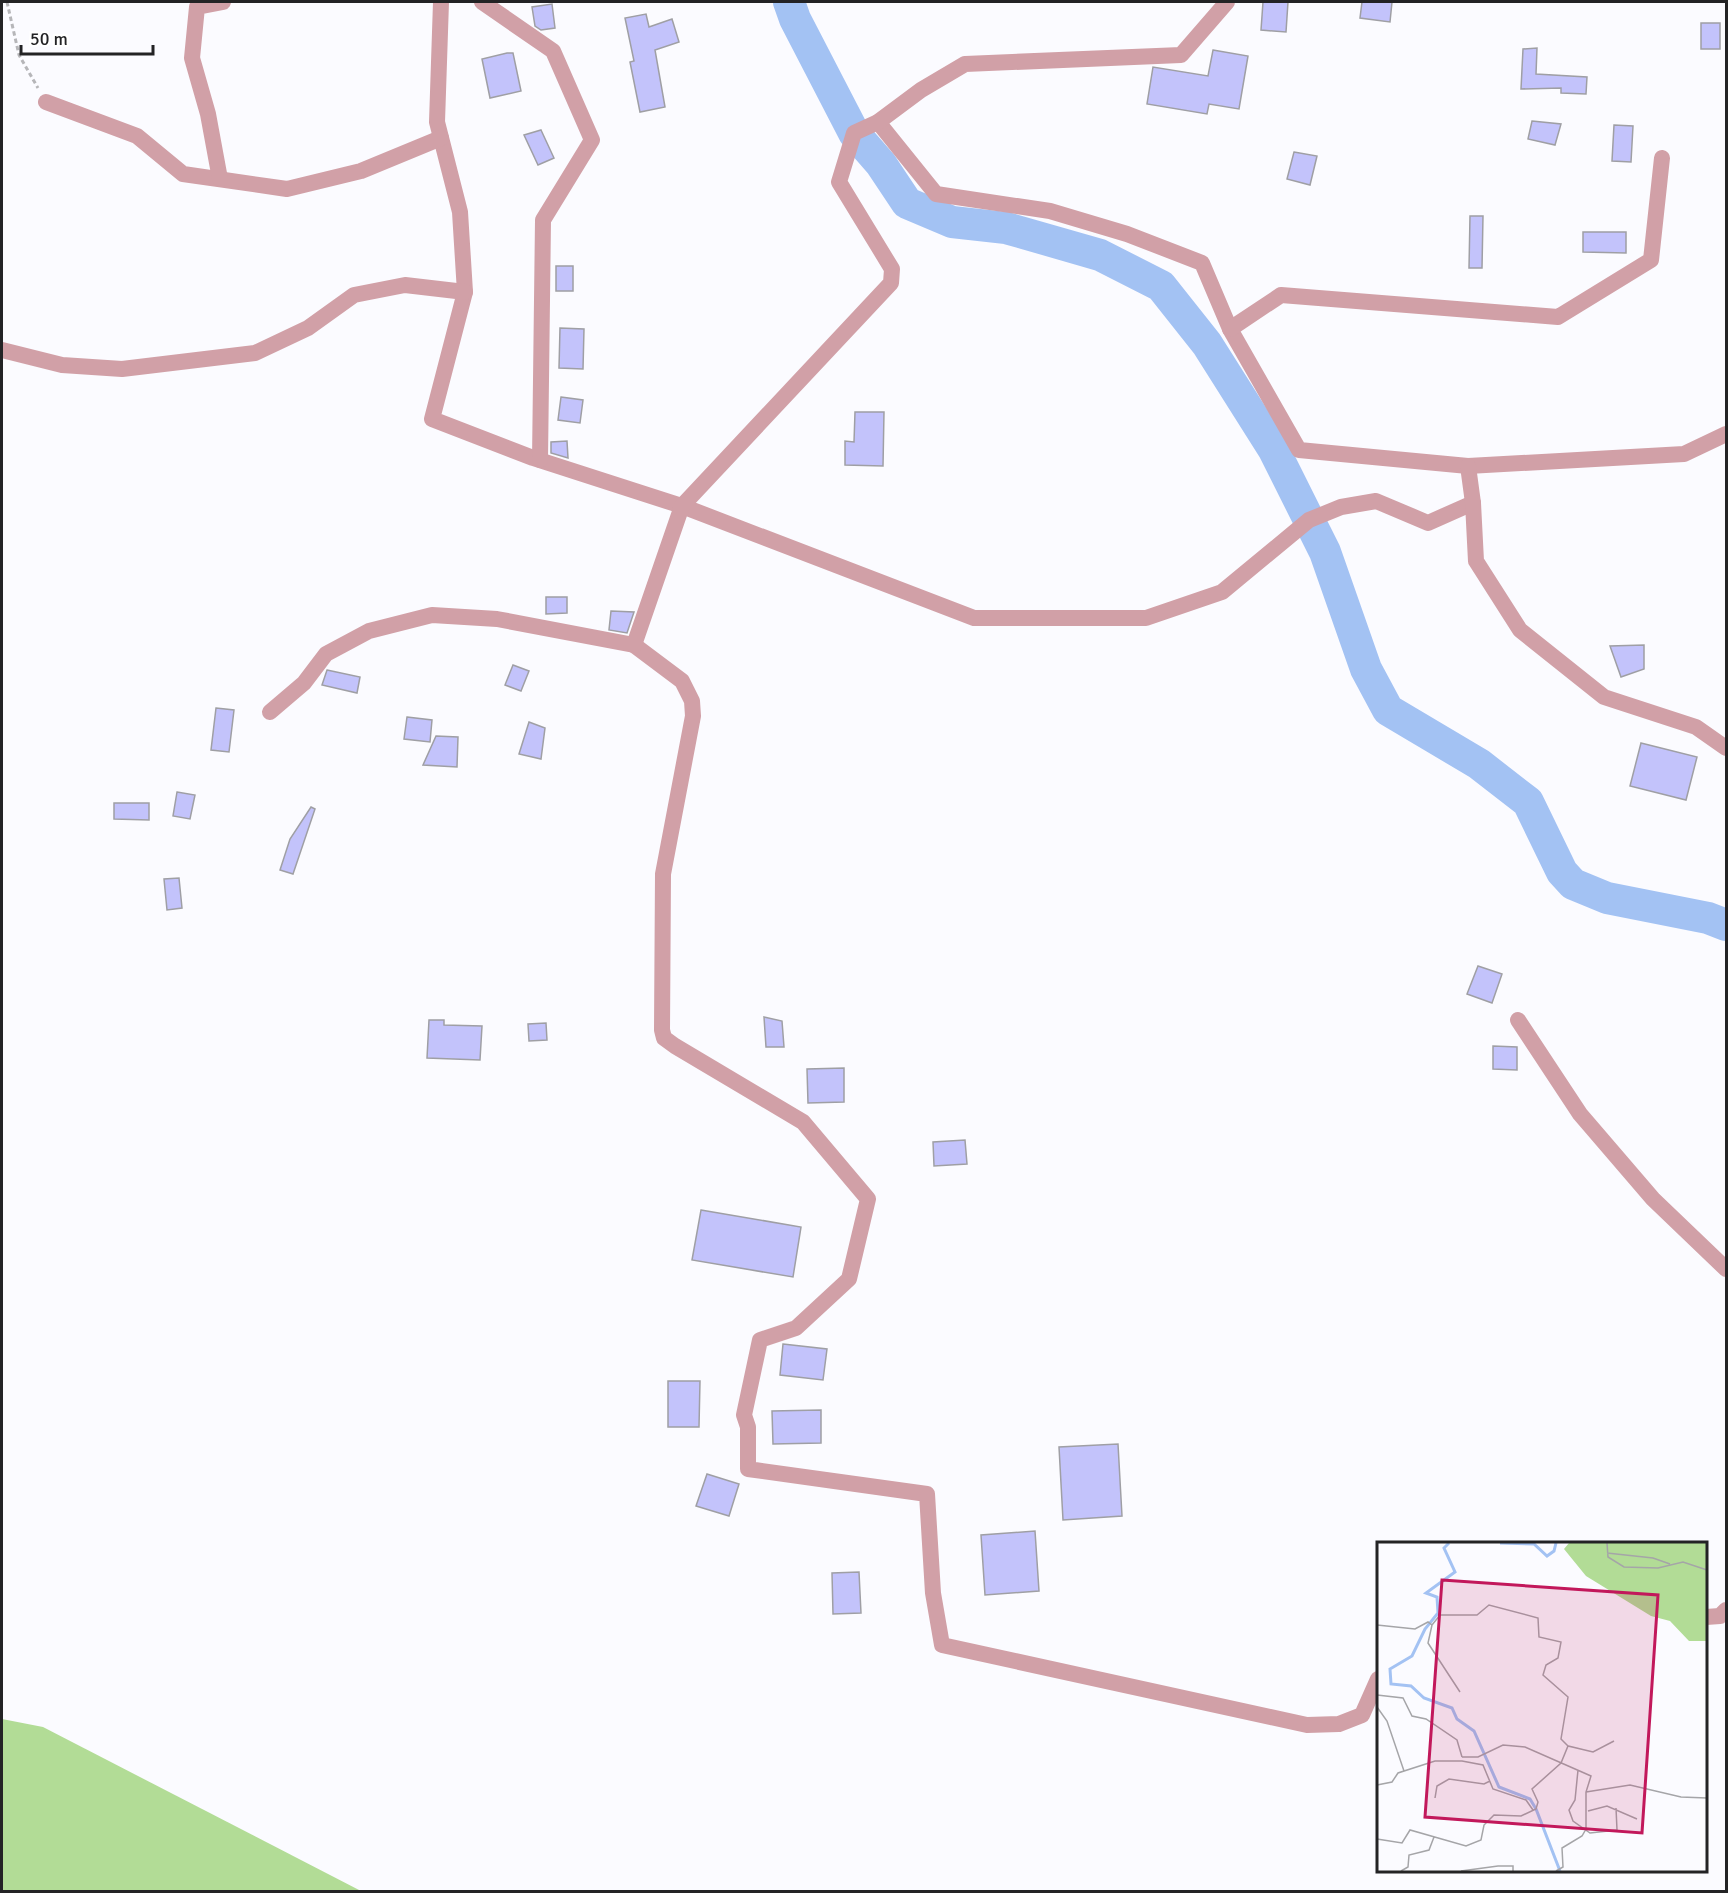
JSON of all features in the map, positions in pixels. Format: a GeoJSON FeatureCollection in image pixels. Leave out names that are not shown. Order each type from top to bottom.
{"type":"FeatureCollection","features":[{"type":"Feature","properties":{"kind":"street"},"geometry":{"type":"LineString","coordinates":[[220,179],[208,114],[192,58],[197,7],[223,2]]}},
{"type":"Feature","properties":{"kind":"street"},"geometry":{"type":"LineString","coordinates":[[441,2],[437,122],[460,212],[465,292],[432,419],[540,460],[682,506],[974,618],[1146,618],[1222,592],[1309,520],[1341,507],[1376,501],[1428,523],[1473,502]]}},
{"type":"Feature","properties":{"kind":"street"},"geometry":{"type":"LineString","coordinates":[[482,2],[553,51],[592,140],[543,220],[540,460]]}},
{"type":"Feature","properties":{"kind":"street"},"geometry":{"type":"LineString","coordinates":[[634,645],[682,506],[891,284],[892,269],[839,182],[854,133],[878,122],[921,90],[965,64],[1181,55],[1227,2]]}},
{"type":"Feature","properties":{"kind":"street"},"geometry":{"type":"LineString","coordinates":[[46,102],[137,136],[183,174],[287,189],[361,171],[441,138]]}},
{"type":"Feature","properties":{"kind":"street"},"geometry":{"type":"LineString","coordinates":[[878,122],[936,194],[1050,211],[1127,234],[1202,263],[1230,329],[1299,450],[1468,466],[1684,454],[1726,434]]}},
{"type":"Feature","properties":{"kind":"street"},"geometry":{"type":"LineString","coordinates":[[1230,329],[1281,295],[1558,317],[1651,260],[1662,158]]}},
{"type":"Feature","properties":{"kind":"street"},"geometry":{"type":"LineString","coordinates":[[2,350],[62,365],[122,369],[255,352],[308,328],[354,295],[405,285],[465,292]]}},
{"type":"Feature","properties":{"kind":"street"},"geometry":{"type":"LineString","coordinates":[[1468,466],[1473,502],[1476,561],[1520,630],[1604,697],[1696,727],[1726,748]]}},
{"type":"Feature","properties":{"kind":"street"},"geometry":{"type":"LineString","coordinates":[[270,712],[304,683],[326,654],[369,631],[432,615],[497,619],[634,645],[682,681],[692,701],[693,716],[663,874],[662,1030],[664,1038],[803,1122],[868,1199],[849,1278],[796,1328],[760,1340],[744,1415],[748,1426],[748,1469],[927,1494],[933,1593],[942,1645],[1307,1725],[1339,1724],[1362,1715],[1377,1681]]}},
{"type":"Feature","properties":{"kind":"street"},"geometry":{"type":"LineString","coordinates":[[1518,1020],[1580,1114],[1653,1199],[1726,1269]]}},
{"type":"Feature","properties":{"kind":"street"},"geometry":{"type":"LineString","coordinates":[[1707,1617],[1720,1616],[1726,1610]]}},
{"type":"Feature","properties":{"kind":"path"},"geometry":{"type":"LineString","coordinates":[[7,2],[19,55],[46,102]]}},
{"type":"Feature","properties":{"kind":"green space"},"geometry":{"type":"Polygon","coordinates":[[[2,1719],[43,1727],[361,1891],[2,1891],[2,1719]]]}},
{"type":"Feature","properties":{"kind":"building"},"geometry":{"type":"Polygon","coordinates":[[[1263,2],[1288,2],[1286,32],[1261,30],[1263,2]]]}},
{"type":"Feature","properties":{"kind":"building"},"geometry":{"type":"Polygon","coordinates":[[[1362,2],[1392,2],[1390,22],[1360,18],[1362,2]]]}},
{"type":"Feature","properties":{"kind":"building"},"geometry":{"type":"Polygon","coordinates":[[[552,4],[555,28],[541,30],[535,26],[532,7],[552,4]]]}},
{"type":"Feature","properties":{"kind":"building"},"geometry":{"type":"Polygon","coordinates":[[[646,14],[649,27],[672,19],[679,42],[655,50],[665,107],[640,112],[630,62],[634,61],[625,18],[646,14]]]}},
{"type":"Feature","properties":{"kind":"building"},"geometry":{"type":"Polygon","coordinates":[[[1701,23],[1720,23],[1720,49],[1701,49],[1701,23]]]}},
{"type":"Feature","properties":{"kind":"building"},"geometry":{"type":"Polygon","coordinates":[[[1537,48],[1536,74],[1587,77],[1586,94],[1561,93],[1561,88],[1521,89],[1523,49],[1537,48]]]}},
{"type":"Feature","properties":{"kind":"building"},"geometry":{"type":"Polygon","coordinates":[[[1213,50],[1248,56],[1239,109],[1209,104],[1207,114],[1147,104],[1153,67],[1208,76],[1213,50]]]}},
{"type":"Feature","properties":{"kind":"building"},"geometry":{"type":"Polygon","coordinates":[[[513,53],[521,91],[490,98],[482,59],[513,53]]]}},
{"type":"Feature","properties":{"kind":"building"},"geometry":{"type":"Polygon","coordinates":[[[1532,121],[1561,124],[1555,145],[1528,139],[1532,121]]]}},
{"type":"Feature","properties":{"kind":"building"},"geometry":{"type":"Polygon","coordinates":[[[1614,125],[1633,126],[1631,162],[1612,161],[1614,125]]]}},
{"type":"Feature","properties":{"kind":"building"},"geometry":{"type":"Polygon","coordinates":[[[541,130],[554,158],[538,165],[524,135],[541,130]]]}},
{"type":"Feature","properties":{"kind":"building"},"geometry":{"type":"Polygon","coordinates":[[[1294,152],[1317,156],[1310,185],[1287,179],[1294,152]]]}},
{"type":"Feature","properties":{"kind":"building"},"geometry":{"type":"Polygon","coordinates":[[[1470,216],[1483,216],[1482,268],[1469,268],[1470,216]]]}},
{"type":"Feature","properties":{"kind":"building"},"geometry":{"type":"Polygon","coordinates":[[[1583,232],[1626,232],[1626,253],[1583,252],[1583,232]]]}},
{"type":"Feature","properties":{"kind":"building"},"geometry":{"type":"Polygon","coordinates":[[[556,266],[573,266],[573,291],[556,291],[556,266]]]}},
{"type":"Feature","properties":{"kind":"building"},"geometry":{"type":"Polygon","coordinates":[[[560,328],[584,329],[583,369],[559,368],[560,328]]]}},
{"type":"Feature","properties":{"kind":"building"},"geometry":{"type":"Polygon","coordinates":[[[561,397],[583,400],[580,423],[558,420],[561,397]]]}},
{"type":"Feature","properties":{"kind":"building"},"geometry":{"type":"Polygon","coordinates":[[[855,412],[884,412],[883,466],[845,465],[845,441],[854,442],[855,412]]]}},
{"type":"Feature","properties":{"kind":"building"},"geometry":{"type":"Polygon","coordinates":[[[567,441],[568,458],[551,453],[551,442],[567,441]]]}},
{"type":"Feature","properties":{"kind":"building"},"geometry":{"type":"Polygon","coordinates":[[[546,597],[567,597],[567,613],[546,614],[546,597]]]}},
{"type":"Feature","properties":{"kind":"building"},"geometry":{"type":"Polygon","coordinates":[[[611,611],[634,612],[627,633],[609,630],[611,611]]]}},
{"type":"Feature","properties":{"kind":"building"},"geometry":{"type":"Polygon","coordinates":[[[1644,645],[1644,669],[1621,677],[1610,646],[1644,645]]]}},
{"type":"Feature","properties":{"kind":"building"},"geometry":{"type":"Polygon","coordinates":[[[513,665],[529,671],[521,691],[505,685],[513,665]]]}},
{"type":"Feature","properties":{"kind":"building"},"geometry":{"type":"Polygon","coordinates":[[[327,670],[360,677],[357,693],[322,685],[327,670]]]}},
{"type":"Feature","properties":{"kind":"building"},"geometry":{"type":"Polygon","coordinates":[[[216,708],[234,710],[229,752],[211,750],[216,708]]]}},
{"type":"Feature","properties":{"kind":"building"},"geometry":{"type":"Polygon","coordinates":[[[407,717],[432,720],[430,742],[404,739],[407,717]]]}},
{"type":"Feature","properties":{"kind":"building"},"geometry":{"type":"Polygon","coordinates":[[[529,722],[545,728],[541,759],[519,754],[529,722]]]}},
{"type":"Feature","properties":{"kind":"building"},"geometry":{"type":"Polygon","coordinates":[[[436,736],[458,737],[457,767],[423,765],[436,736]]]}},
{"type":"Feature","properties":{"kind":"building"},"geometry":{"type":"Polygon","coordinates":[[[1641,743],[1697,757],[1686,800],[1630,786],[1641,743]]]}},
{"type":"Feature","properties":{"kind":"building"},"geometry":{"type":"Polygon","coordinates":[[[177,792],[195,795],[190,819],[173,816],[177,792]]]}},
{"type":"Feature","properties":{"kind":"building"},"geometry":{"type":"Polygon","coordinates":[[[114,803],[149,803],[149,820],[114,819],[114,803]]]}},
{"type":"Feature","properties":{"kind":"building"},"geometry":{"type":"Polygon","coordinates":[[[311,807],[315,809],[293,874],[280,870],[290,839],[311,807]]]}},
{"type":"Feature","properties":{"kind":"building"},"geometry":{"type":"Polygon","coordinates":[[[179,878],[182,908],[167,910],[164,879],[179,878]]]}},
{"type":"Feature","properties":{"kind":"building"},"geometry":{"type":"Polygon","coordinates":[[[1478,966],[1502,974],[1492,1003],[1467,994],[1478,966]]]}},
{"type":"Feature","properties":{"kind":"building"},"geometry":{"type":"Polygon","coordinates":[[[764,1017],[782,1021],[784,1047],[766,1047],[764,1017]]]}},
{"type":"Feature","properties":{"kind":"building"},"geometry":{"type":"Polygon","coordinates":[[[429,1020],[444,1020],[444,1025],[482,1026],[480,1060],[427,1058],[429,1020]]]}},
{"type":"Feature","properties":{"kind":"building"},"geometry":{"type":"Polygon","coordinates":[[[546,1023],[547,1040],[529,1041],[528,1024],[546,1023]]]}},
{"type":"Feature","properties":{"kind":"building"},"geometry":{"type":"Polygon","coordinates":[[[1493,1046],[1517,1047],[1517,1070],[1493,1069],[1493,1046]]]}},
{"type":"Feature","properties":{"kind":"building"},"geometry":{"type":"Polygon","coordinates":[[[844,1068],[844,1102],[808,1103],[807,1069],[844,1068]]]}},
{"type":"Feature","properties":{"kind":"building"},"geometry":{"type":"Polygon","coordinates":[[[965,1140],[967,1164],[934,1166],[933,1142],[965,1140]]]}},
{"type":"Feature","properties":{"kind":"building"},"geometry":{"type":"Polygon","coordinates":[[[701,1210],[801,1227],[793,1277],[692,1260],[701,1210]]]}},
{"type":"Feature","properties":{"kind":"building"},"geometry":{"type":"Polygon","coordinates":[[[783,1344],[827,1349],[823,1380],[780,1375],[783,1344]]]}},
{"type":"Feature","properties":{"kind":"building"},"geometry":{"type":"Polygon","coordinates":[[[668,1381],[700,1381],[699,1427],[668,1427],[668,1381]]]}},
{"type":"Feature","properties":{"kind":"building"},"geometry":{"type":"Polygon","coordinates":[[[821,1410],[821,1443],[773,1444],[772,1411],[821,1410]]]}},
{"type":"Feature","properties":{"kind":"building"},"geometry":{"type":"Polygon","coordinates":[[[1118,1444],[1122,1516],[1063,1520],[1059,1447],[1118,1444]]]}},
{"type":"Feature","properties":{"kind":"building"},"geometry":{"type":"Polygon","coordinates":[[[707,1474],[739,1484],[729,1516],[696,1506],[707,1474]]]}},
{"type":"Feature","properties":{"kind":"building"},"geometry":{"type":"Polygon","coordinates":[[[1035,1531],[1039,1591],[985,1595],[981,1535],[1035,1531]]]}},
{"type":"Feature","properties":{"kind":"building"},"geometry":{"type":"Polygon","coordinates":[[[859,1572],[861,1613],[833,1614],[832,1573],[859,1572]]]}},
{"type":"Feature","properties":{"kind":"waterway"},"geometry":{"type":"LineString","coordinates":[[789,2],[795,19],[854,133],[881,164],[907,203],[952,222],[1006,228],[1100,255],[1161,286],[1207,344],[1274,450],[1325,552],[1366,669],[1388,710],[1479,764],[1528,802],[1562,872],[1573,884],[1607,898],[1708,918],[1726,925]]}}]}
